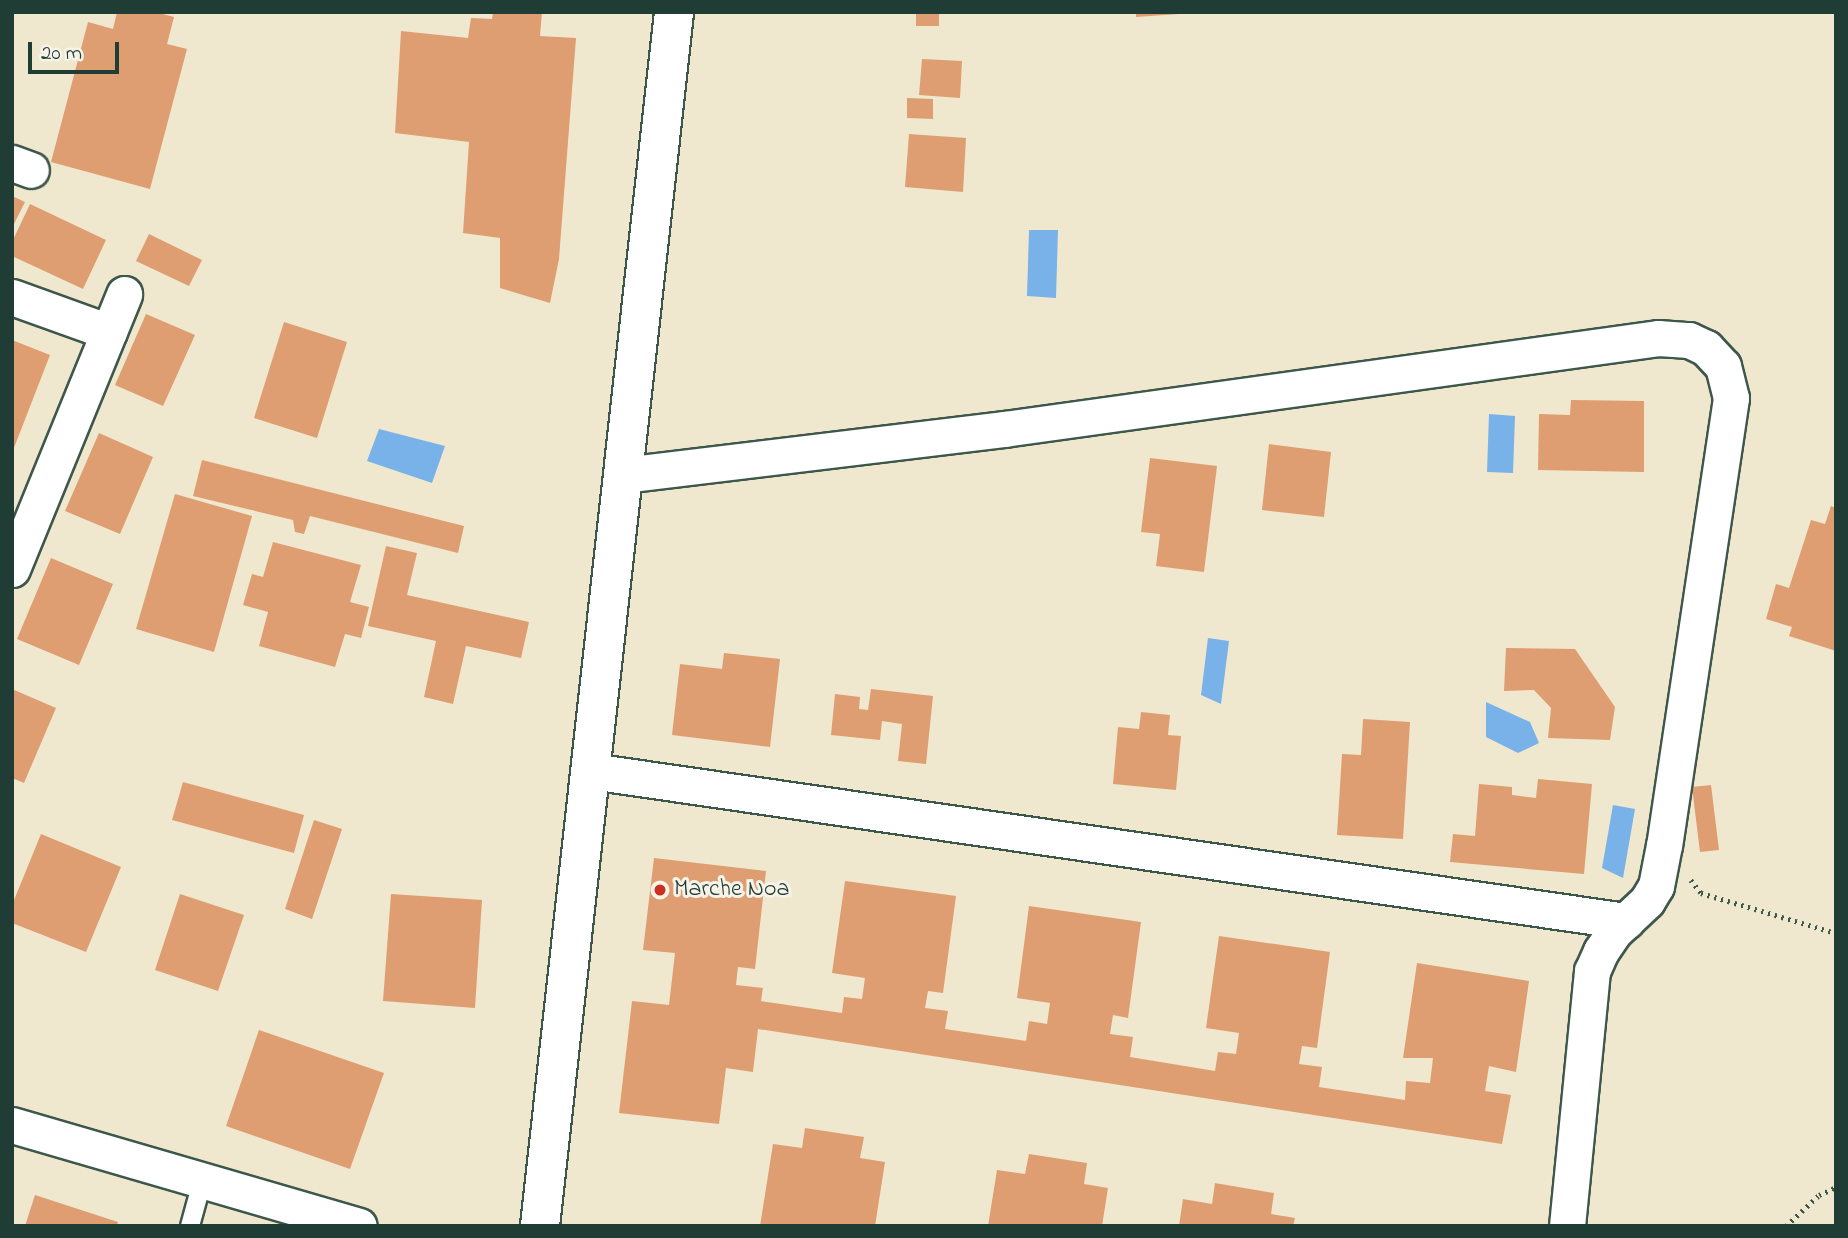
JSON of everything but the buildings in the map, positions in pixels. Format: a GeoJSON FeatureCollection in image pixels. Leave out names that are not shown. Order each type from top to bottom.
{"type":"FeatureCollection","features":[{"type":"Feature","properties":{"kind":"street"},"geometry":{"type":"LineString","coordinates":[[540,1226],[674,12]]}},
{"type":"Feature","properties":{"kind":"street"},"geometry":{"type":"LineString","coordinates":[[12,569],[124,294]]}},
{"type":"Feature","properties":{"kind":"street"},"geometry":{"type":"LineString","coordinates":[[12,297],[109,332]]}},
{"type":"Feature","properties":{"kind":"street"},"geometry":{"type":"LineString","coordinates":[[623,475],[1073,420],[1658,338],[1689,340],[1706,348],[1723,366],[1731,398],[1664,845],[1656,886],[1647,901],[1601,951],[1592,971],[1567,1226]]}},
{"type":"Feature","properties":{"kind":"street"},"geometry":{"type":"LineString","coordinates":[[590,771],[1626,921]]}},
{"type":"Feature","properties":{"kind":"street"},"geometry":{"type":"LineString","coordinates":[[12,1125],[359,1226]]}},
{"type":"Feature","properties":{"kind":"lane"},"geometry":{"type":"LineString","coordinates":[[190,1226],[202,1182]]}},
{"type":"Feature","properties":{"kind":"path"},"geometry":{"type":"LineString","coordinates":[[1664,845],[1702,893],[1836,933]]}},
{"type":"Feature","properties":{"kind":"path"},"geometry":{"type":"LineString","coordinates":[[1786,1226],[1819,1195],[1836,1187]]}},
{"type":"Feature","properties":{"kind":"water"},"geometry":{"type":"Polygon","coordinates":[[[1029,230],[1058,230],[1056,298],[1027,296],[1029,230]]]}},
{"type":"Feature","properties":{"kind":"water"},"geometry":{"type":"Polygon","coordinates":[[[1489,414],[1515,416],[1513,473],[1487,472],[1489,414]]]}},
{"type":"Feature","properties":{"kind":"water"},"geometry":{"type":"Polygon","coordinates":[[[379,429],[445,446],[432,483],[367,461],[379,429]]]}},
{"type":"Feature","properties":{"kind":"water"},"geometry":{"type":"Polygon","coordinates":[[[1208,638],[1229,641],[1221,704],[1201,695],[1208,638]]]}},
{"type":"Feature","properties":{"kind":"water"},"geometry":{"type":"Polygon","coordinates":[[[1486,702],[1530,722],[1539,743],[1518,753],[1486,737],[1486,702]]]}},
{"type":"Feature","properties":{"kind":"water"},"geometry":{"type":"Polygon","coordinates":[[[1613,805],[1635,809],[1623,878],[1602,868],[1613,805]]]}},
{"type":"Feature","properties":{"kind":"place","name":"Marche Noa"},"geometry":{"type":"Point","coordinates":[660,890]}}]}
